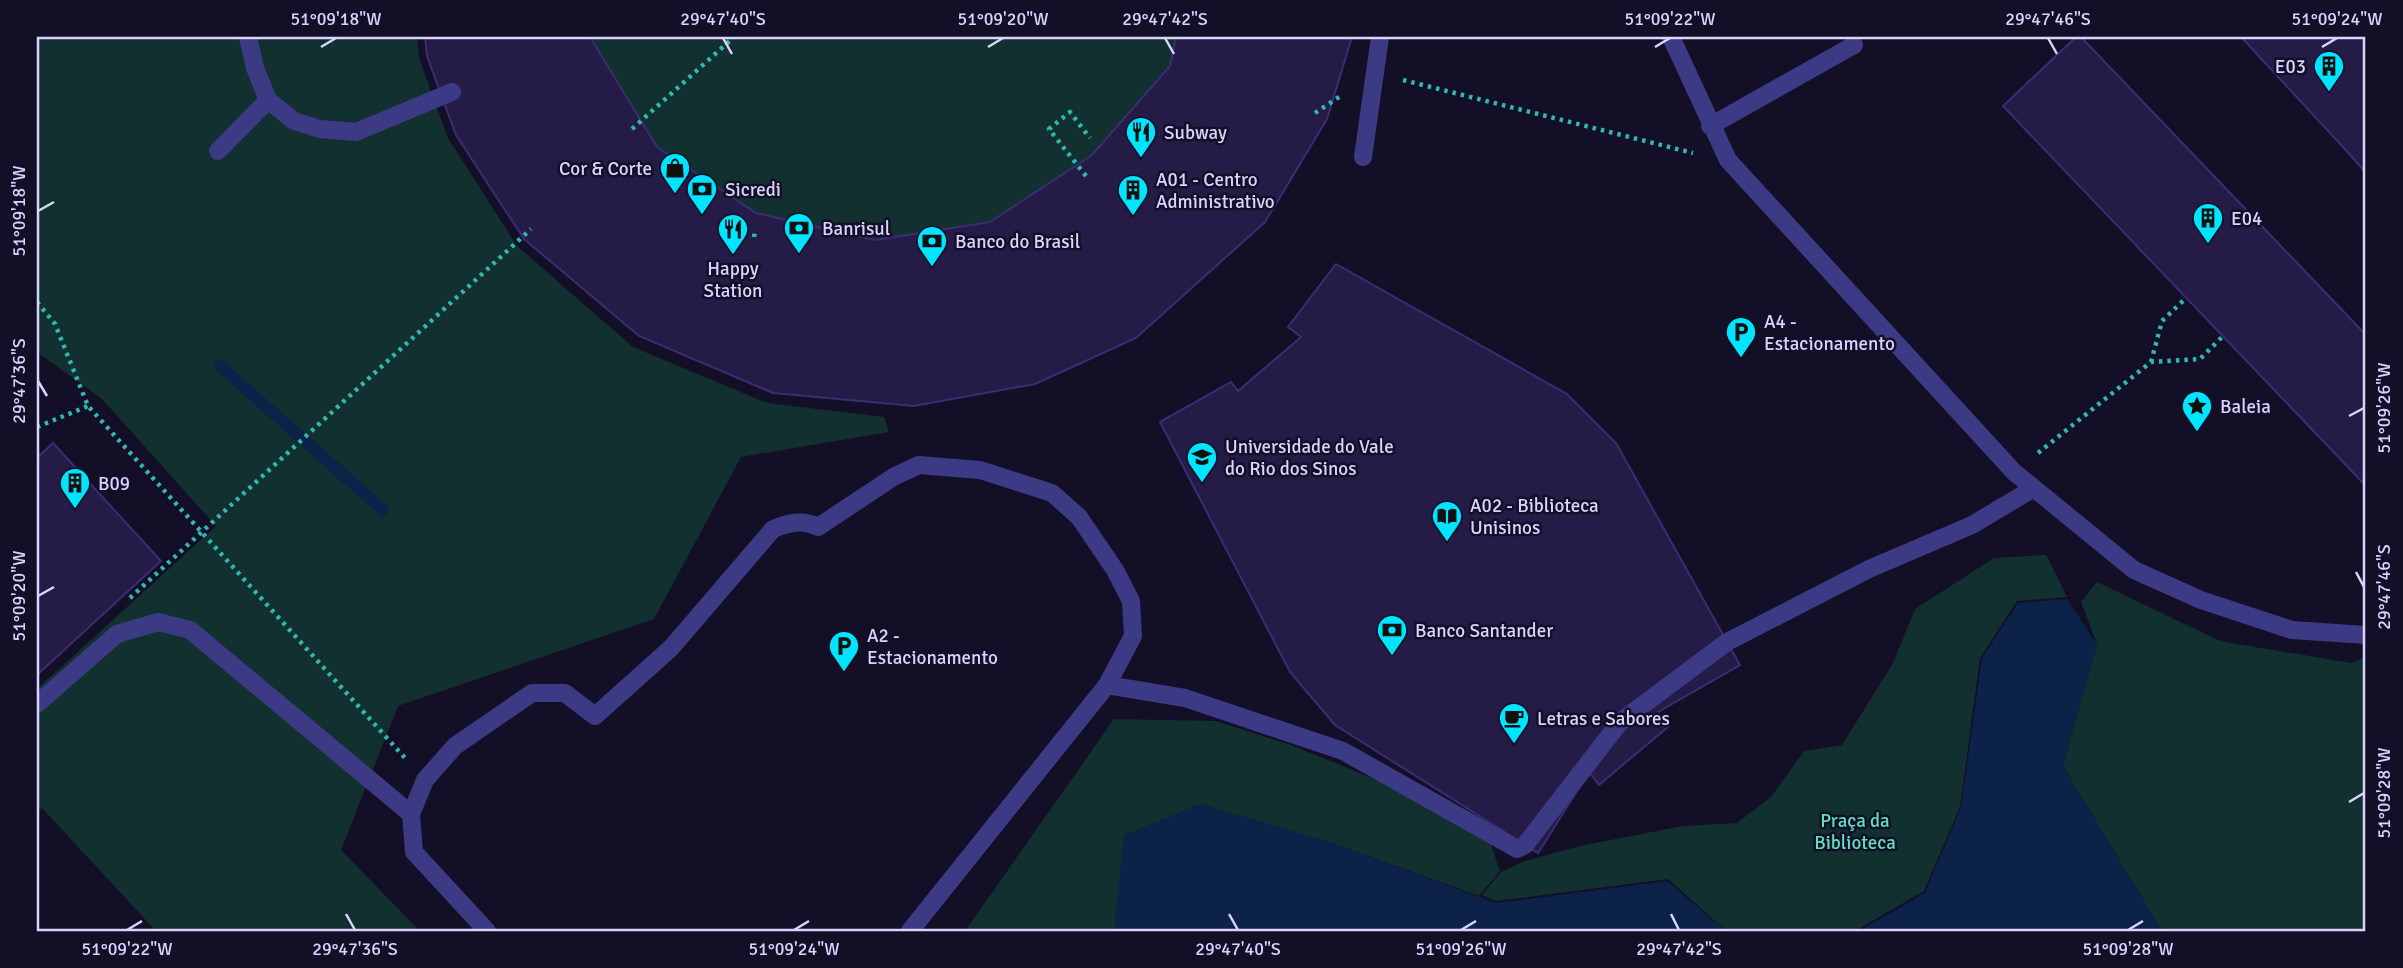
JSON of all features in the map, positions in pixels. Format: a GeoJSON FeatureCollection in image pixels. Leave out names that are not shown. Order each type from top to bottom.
{"type":"FeatureCollection","features":[{"type":"Feature","properties":{"kind":"lane"},"geometry":{"type":"LineString","coordinates":[[248,37],[255,68],[268,100],[294,121],[320,129],[356,132],[452,92]]}},
{"type":"Feature","properties":{"kind":"lane"},"geometry":{"type":"LineString","coordinates":[[1363,157],[1380,37]]}},
{"type":"Feature","properties":{"kind":"lane"},"geometry":{"type":"LineString","coordinates":[[1671,37],[1728,160],[2014,472],[2134,570],[2201,600],[2292,630],[2366,635]]}},
{"type":"Feature","properties":{"kind":"lane"},"geometry":{"type":"LineString","coordinates":[[1710,125],[1854,45]]}},
{"type":"Feature","properties":{"kind":"lane"},"geometry":{"type":"LineString","coordinates":[[218,150],[268,100]]}},
{"type":"Feature","properties":{"kind":"lane"},"geometry":{"type":"LineString","coordinates":[[487,931],[414,852],[411,814],[425,780],[455,746],[532,693],[565,693],[595,716],[671,648],[773,529],[791,522],[818,527],[895,475],[919,465],[980,470],[1052,493],[1079,517],[1115,570],[1131,601],[1133,636],[1107,685],[910,931]]}},
{"type":"Feature","properties":{"kind":"lane"},"geometry":{"type":"LineString","coordinates":[[1107,685],[1185,698],[1343,751],[1517,849],[1525,845],[1620,722],[1727,642],[1869,569],[1972,524],[2034,488]]}},
{"type":"Feature","properties":{"kind":"lane"},"geometry":{"type":"LineString","coordinates":[[37,704],[117,634],[158,622],[190,629],[411,814]]}},
{"type":"Feature","properties":{"kind":"path"},"geometry":{"type":"LineString","coordinates":[[632,129],[734,37]]}},
{"type":"Feature","properties":{"kind":"path"},"geometry":{"type":"LineString","coordinates":[[1315,113],[1375,73],[1728,160]]}},
{"type":"Feature","properties":{"kind":"path"},"geometry":{"type":"LineString","coordinates":[[1086,176],[1049,129],[1070,112],[1090,138]]}},
{"type":"Feature","properties":{"kind":"path"},"geometry":{"type":"LineString","coordinates":[[120,607],[531,229]]}},
{"type":"Feature","properties":{"kind":"path"},"geometry":{"type":"LineString","coordinates":[[2151,362],[2162,321],[2186,298]]}},
{"type":"Feature","properties":{"kind":"path"},"geometry":{"type":"LineString","coordinates":[[37,302],[55,324],[88,406],[425,780]]}},
{"type":"Feature","properties":{"kind":"path"},"geometry":{"type":"LineString","coordinates":[[2014,472],[2151,362],[2200,359],[2223,336]]}},
{"type":"Feature","properties":{"kind":"path"},"geometry":{"type":"LineString","coordinates":[[37,427],[88,406]]}},
{"type":"Feature","properties":{"kind":"green space"},"geometry":{"type":"Polygon","coordinates":[[[37,37],[417,37],[419,58],[448,138],[517,246],[633,347],[767,403],[884,417],[889,432],[741,457],[654,619],[398,706],[341,850],[420,931],[156,931],[42,808],[37,812],[37,689],[216,526],[102,399],[37,352],[37,37]]]}},
{"type":"Feature","properties":{"kind":"green space"},"geometry":{"type":"Polygon","coordinates":[[[590,37],[1176,37],[1170,66],[1092,155],[990,222],[875,240],[756,213],[657,147],[590,37]]]}},
{"type":"Feature","properties":{"kind":"green space","name":"Praça da Biblioteca"},"geometry":{"type":"Polygon","coordinates":[[[2046,555],[2067,597],[2017,601],[1980,658],[1960,807],[1924,891],[1855,931],[1729,931],[1668,879],[1496,901],[1482,895],[1501,872],[1525,861],[1580,846],[1683,826],[1737,823],[1771,797],[1804,751],[1842,745],[1893,663],[1915,609],[1994,558],[2046,555]]]}},
{"type":"Feature","properties":{"kind":"green space"},"geometry":{"type":"Polygon","coordinates":[[[2097,582],[2220,641],[2351,663],[2366,657],[2366,931],[2162,931],[2063,766],[2097,644],[2081,602],[2097,582]]]}},
{"type":"Feature","properties":{"kind":"green space"},"geometry":{"type":"Polygon","coordinates":[[[1114,719],[1216,721],[1291,745],[1431,802],[1489,839],[1500,871],[1479,896],[1332,843],[1200,804],[1115,921],[1116,931],[965,931],[1114,719]]]}},
{"type":"Feature","properties":{"kind":"water"},"geometry":{"type":"Polygon","coordinates":[[[2067,599],[2097,644],[2063,766],[2162,931],[1859,931],[1925,893],[1961,807],[1982,658],[2018,603],[2067,599]]]}},
{"type":"Feature","properties":{"kind":"water"},"geometry":{"type":"Polygon","coordinates":[[[1200,804],[1332,843],[1496,903],[1667,881],[1726,931],[1116,931],[1124,835],[1200,804]]]}},
{"type":"Feature","properties":{"kind":"building","name":"A01 - Centro Administrativo"},"geometry":{"type":"Polygon","coordinates":[[[425,37],[590,37],[657,147],[756,213],[875,240],[990,222],[1092,155],[1170,66],[1176,37],[1352,37],[1327,119],[1265,222],[1136,338],[1035,384],[914,406],[773,393],[639,336],[524,239],[456,135],[427,56],[425,37]]]}},
{"type":"Feature","properties":{"kind":"building","name":"E04"},"geometry":{"type":"Polygon","coordinates":[[[2076,37],[2081,37],[2366,335],[2366,486],[2003,106],[2076,37]]]}},
{"type":"Feature","properties":{"kind":"building","name":"E03"},"geometry":{"type":"Polygon","coordinates":[[[2241,37],[2366,37],[2366,173],[2344,148],[2241,37]]]}},
{"type":"Feature","properties":{"kind":"building","name":"A02 - Biblioteca Unisinos"},"geometry":{"type":"Polygon","coordinates":[[[1336,264],[1567,394],[1616,443],[1740,665],[1658,712],[1669,726],[1599,785],[1589,772],[1538,853],[1335,725],[1290,672],[1160,422],[1231,382],[1238,391],[1301,337],[1288,327],[1336,264]]]}},
{"type":"Feature","properties":{"kind":"building","name":"B09"},"geometry":{"type":"Polygon","coordinates":[[[53,443],[161,561],[37,675],[37,458],[53,443]]]}},
{"type":"Feature","properties":{"kind":"waterway"},"geometry":{"type":"LineString","coordinates":[[220,366],[383,510]]}},
{"type":"Feature","properties":{"kind":"place","name":"E03"},"geometry":{"type":"Point","coordinates":[2329,93]}},
{"type":"Feature","properties":{"kind":"place","name":"Subway"},"geometry":{"type":"Point","coordinates":[1141,159]}},
{"type":"Feature","properties":{"kind":"place","name":"Cor & Corte"},"geometry":{"type":"Point","coordinates":[675,195]}},
{"type":"Feature","properties":{"kind":"place","name":"Sicredi"},"geometry":{"type":"Point","coordinates":[702,216]}},
{"type":"Feature","properties":{"kind":"place","name":"A01 - Centro Administrativo"},"geometry":{"type":"Point","coordinates":[1133,217]}},
{"type":"Feature","properties":{"kind":"place","name":"E04"},"geometry":{"type":"Point","coordinates":[2208,245]}},
{"type":"Feature","properties":{"kind":"place","name":"Banrisul"},"geometry":{"type":"Point","coordinates":[799,255]}},
{"type":"Feature","properties":{"kind":"place","name":"Happy Station"},"geometry":{"type":"Point","coordinates":[733,256]}},
{"type":"Feature","properties":{"kind":"place","name":"Banco do Brasil"},"geometry":{"type":"Point","coordinates":[932,268]}},
{"type":"Feature","properties":{"kind":"place","name":"A4 - Estacionamento"},"geometry":{"type":"Point","coordinates":[1741,359]}},
{"type":"Feature","properties":{"kind":"place","name":"Baleia"},"geometry":{"type":"Point","coordinates":[2197,433]}},
{"type":"Feature","properties":{"kind":"place","name":"Universidade do Vale do Rio dos Sinos"},"geometry":{"type":"Point","coordinates":[1202,484]}},
{"type":"Feature","properties":{"kind":"place","name":"B09"},"geometry":{"type":"Point","coordinates":[75,510]}},
{"type":"Feature","properties":{"kind":"place","name":"A02 - Biblioteca Unisinos"},"geometry":{"type":"Point","coordinates":[1447,543]}},
{"type":"Feature","properties":{"kind":"place","name":"Banco Santander"},"geometry":{"type":"Point","coordinates":[1392,657]}},
{"type":"Feature","properties":{"kind":"place","name":"A2 - Estacionamento"},"geometry":{"type":"Point","coordinates":[844,673]}},
{"type":"Feature","properties":{"kind":"place","name":"Letras e Sabores"},"geometry":{"type":"Point","coordinates":[1514,745]}}]}
